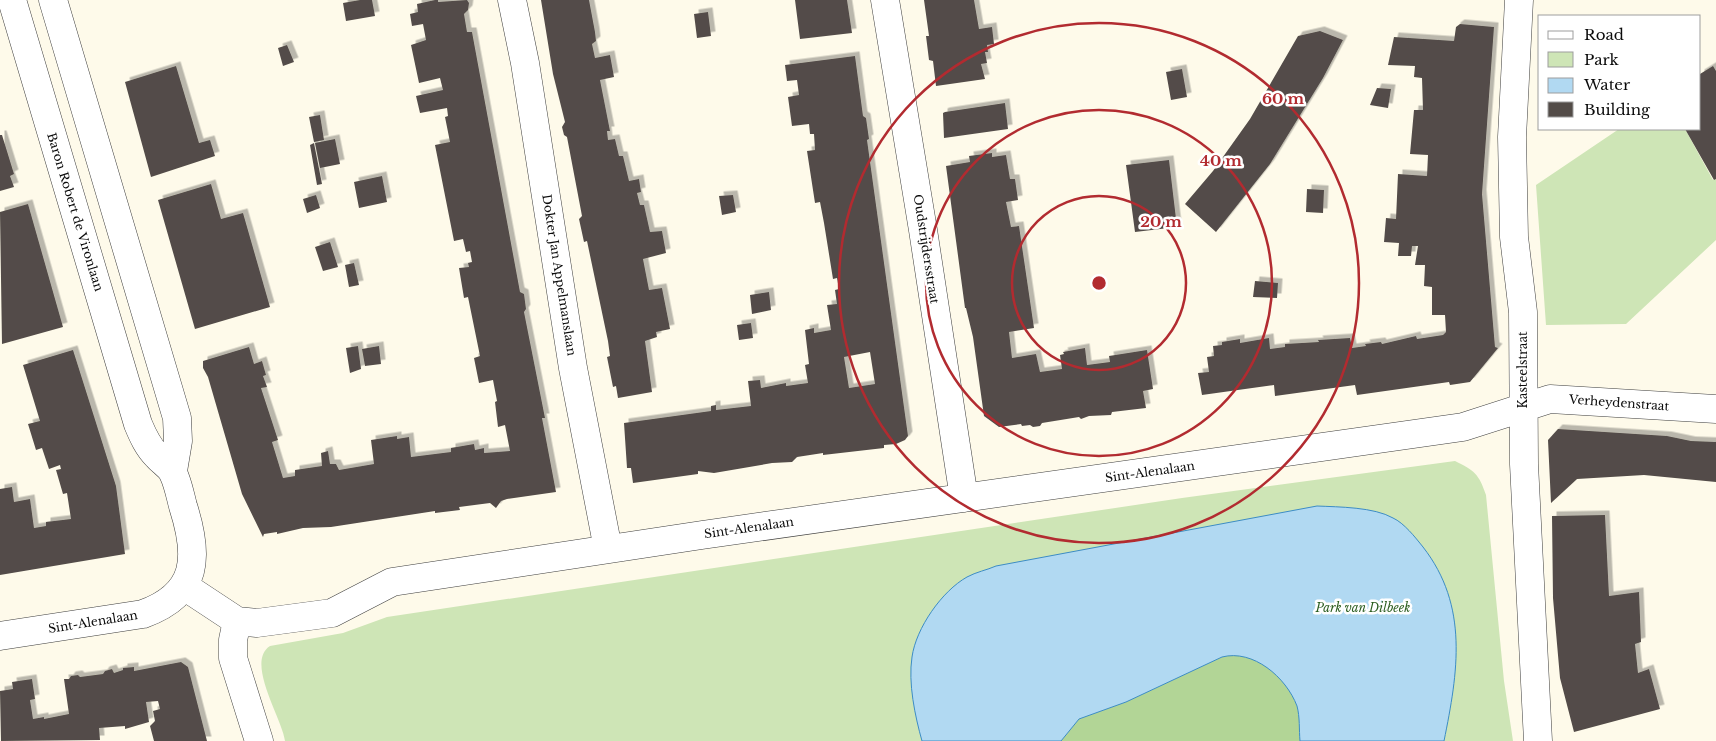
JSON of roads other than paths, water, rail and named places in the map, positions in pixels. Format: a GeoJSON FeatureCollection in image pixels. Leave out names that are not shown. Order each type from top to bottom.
{"type":"FeatureCollection","features":[{"type":"Feature","properties":{"kind":"street","name":"Baron Robert de Vironlaan"},"geometry":{"type":"LineString","coordinates":[[12,0],[138,424],[147,444],[173,471]]}},
{"type":"Feature","properties":{"kind":"street","name":"Baron Robert de Vironlaan"},"geometry":{"type":"LineString","coordinates":[[54,0],[176,418],[178,441],[173,471],[192,534],[193,558],[184,586]]}},
{"type":"Feature","properties":{"kind":"street","name":"Dokter Jan Appelmanslaan"},"geometry":{"type":"LineString","coordinates":[[512,0],[526,63],[573,368],[608,549]]}},
{"type":"Feature","properties":{"kind":"street","name":"Oudstrijdersstraat"},"geometry":{"type":"LineString","coordinates":[[885,0],[964,498]]}},
{"type":"Feature","properties":{"kind":"street","name":"Kasteelstraat"},"geometry":{"type":"LineString","coordinates":[[1519,0],[1512,137],[1514,236],[1523,312],[1524,474],[1538,741]]}},
{"type":"Feature","properties":{"kind":"street","name":"Verheydenstraat"},"geometry":{"type":"LineString","coordinates":[[1523,408],[1550,398],[1716,409]]}},
{"type":"Feature","properties":{"kind":"street","name":"Sint-Alenalaan"},"geometry":{"type":"LineString","coordinates":[[237,621],[257,623],[332,612],[392,582],[608,549],[1463,427],[1523,408]]}},
{"type":"Feature","properties":{"kind":"street"},"geometry":{"type":"LineString","coordinates":[[138,424],[156,430],[163,428],[176,418]]}},
{"type":"Feature","properties":{"kind":"street"},"geometry":{"type":"LineString","coordinates":[[184,586],[237,621],[233,640],[233,658],[259,741]]}},
{"type":"Feature","properties":{"kind":"street","name":"Sint-Alenalaan"},"geometry":{"type":"LineString","coordinates":[[0,636],[143,614],[168,603],[184,586]]}},
{"type":"Feature","properties":{"kind":"water"},"geometry":{"type":"Polygon","coordinates":[[[1317,506],[1366,510],[1385,514],[1393,518],[1413,535],[1438,569],[1448,593],[1454,616],[1456,640],[1456,665],[1444,741],[1300,741],[1297,706],[1285,685],[1277,676],[1256,661],[1234,656],[1222,657],[1126,702],[1079,719],[1061,741],[922,741],[915,710],[911,678],[914,646],[932,611],[948,591],[967,577],[996,566],[1317,506]]]}},
{"type":"Feature","properties":{"kind":"park label","name":"Park van Dilbeek"},"geometry":{"type":"Point","coordinates":[1363,608]}}]}
